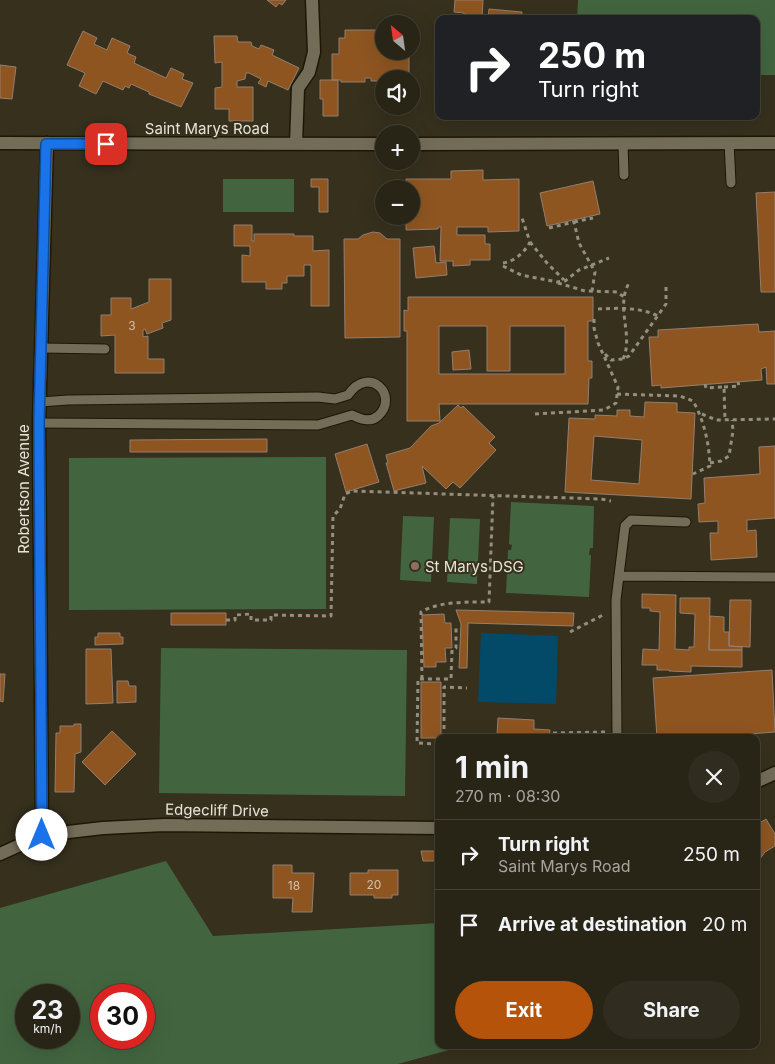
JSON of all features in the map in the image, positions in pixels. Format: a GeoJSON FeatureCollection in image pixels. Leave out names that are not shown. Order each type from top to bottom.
{"type":"FeatureCollection","features":[{"type":"Feature","properties":{"kind":"street"},"geometry":{"type":"LineString","coordinates":[[296,144],[298,88],[309,72],[314,52],[312,0]]}},
{"type":"Feature","properties":{"kind":"street","name":"Saint Marys Road"},"geometry":{"type":"LineString","coordinates":[[0,143],[375,144]]}},
{"type":"Feature","properties":{"kind":"street"},"geometry":{"type":"LineString","coordinates":[[420,144],[775,143]]}},
{"type":"Feature","properties":{"kind":"street","name":"Robertson Avenue"},"geometry":{"type":"LineString","coordinates":[[42,835],[39,423],[46,144]]}},
{"type":"Feature","properties":{"kind":"street"},"geometry":{"type":"LineString","coordinates":[[760,780],[775,773]]}},
{"type":"Feature","properties":{"kind":"street","name":"Edgecliff Drive"},"geometry":{"type":"LineString","coordinates":[[0,854],[42,835],[85,829],[164,825],[435,828]]}},
{"type":"Feature","properties":{"kind":"lane"},"geometry":{"type":"LineString","coordinates":[[623,142],[624,175]]}},
{"type":"Feature","properties":{"kind":"lane"},"geometry":{"type":"LineString","coordinates":[[729,142],[731,183]]}},
{"type":"Feature","properties":{"kind":"lane"},"geometry":{"type":"LineString","coordinates":[[41,348],[105,348]]}},
{"type":"Feature","properties":{"kind":"lane"},"geometry":{"type":"LineString","coordinates":[[39,423],[318,426],[352,414],[364,420],[375,418],[383,411],[386,401],[383,390],[375,383],[364,382],[354,386],[348,395],[335,399],[308,397],[40,402]]}},
{"type":"Feature","properties":{"kind":"lane"},"geometry":{"type":"LineString","coordinates":[[617,734],[616,600],[626,526],[629,521],[686,522]]}},
{"type":"Feature","properties":{"kind":"lane"},"geometry":{"type":"LineString","coordinates":[[620,576],[775,576]]}},
{"type":"Feature","properties":{"kind":"path"},"geometry":{"type":"LineString","coordinates":[[521,214],[530,242],[547,263],[565,280]]}},
{"type":"Feature","properties":{"kind":"path"},"geometry":{"type":"LineString","coordinates":[[549,228],[593,218]]}},
{"type":"Feature","properties":{"kind":"path"},"geometry":{"type":"LineString","coordinates":[[574,222],[579,243],[593,265],[595,272],[592,291]]}},
{"type":"Feature","properties":{"kind":"path"},"geometry":{"type":"LineString","coordinates":[[530,242],[517,258],[503,264],[521,275],[592,291],[617,292],[624,297]]}},
{"type":"Feature","properties":{"kind":"path"},"geometry":{"type":"LineString","coordinates":[[557,282],[565,280],[579,270],[609,258]]}},
{"type":"Feature","properties":{"kind":"path"},"geometry":{"type":"LineString","coordinates":[[623,359],[627,351],[624,297],[630,283]]}},
{"type":"Feature","properties":{"kind":"path"},"geometry":{"type":"LineString","coordinates":[[602,352],[611,360],[623,359],[629,356],[666,304],[666,284]]}},
{"type":"Feature","properties":{"kind":"path"},"geometry":{"type":"LineString","coordinates":[[598,309],[624,308],[646,311],[658,316]]}},
{"type":"Feature","properties":{"kind":"path"},"geometry":{"type":"LineString","coordinates":[[535,414],[604,410],[616,403],[618,387],[602,352],[594,328],[594,319]]}},
{"type":"Feature","properties":{"kind":"path"},"geometry":{"type":"LineString","coordinates":[[705,384],[706,388],[724,387],[739,386],[738,382]]}},
{"type":"Feature","properties":{"kind":"path"},"geometry":{"type":"LineString","coordinates":[[724,387],[725,420]]}},
{"type":"Feature","properties":{"kind":"path"},"geometry":{"type":"LineString","coordinates":[[617,394],[680,396],[693,400],[701,414],[710,463],[710,466],[693,474]]}},
{"type":"Feature","properties":{"kind":"path"},"geometry":{"type":"LineString","coordinates":[[701,414],[716,420],[775,419]]}},
{"type":"Feature","properties":{"kind":"path"},"geometry":{"type":"LineString","coordinates":[[710,463],[721,461],[729,456],[733,431],[732,420]]}},
{"type":"Feature","properties":{"kind":"path"},"geometry":{"type":"LineString","coordinates":[[226,620],[235,620],[235,615],[251,614],[251,620],[271,620],[271,615],[331,616],[333,516],[340,509],[345,494],[352,492],[601,499],[611,501]]}},
{"type":"Feature","properties":{"kind":"path"},"geometry":{"type":"LineString","coordinates":[[422,679],[421,612],[429,608],[464,602],[489,602],[493,496]]}},
{"type":"Feature","properties":{"kind":"path"},"geometry":{"type":"LineString","coordinates":[[570,632],[606,613]]}},
{"type":"Feature","properties":{"kind":"path"},"geometry":{"type":"LineString","coordinates":[[435,744],[417,743],[418,679],[451,679],[452,650],[456,648],[456,626]]}},
{"type":"Feature","properties":{"kind":"path"},"geometry":{"type":"LineString","coordinates":[[444,680],[444,734]]}},
{"type":"Feature","properties":{"kind":"path"},"geometry":{"type":"LineString","coordinates":[[444,687],[467,688]]}},
{"type":"Feature","properties":{"kind":"path"},"geometry":{"type":"LineString","coordinates":[[553,733],[603,734]]}},
{"type":"Feature","properties":{"kind":"green space"},"geometry":{"type":"Polygon","coordinates":[[[578,0],[775,0],[775,75],[760,75],[760,15],[577,15],[578,0]]]}},
{"type":"Feature","properties":{"kind":"green space"},"geometry":{"type":"Polygon","coordinates":[[[223,179],[294,179],[294,212],[223,212],[223,179]]]}},
{"type":"Feature","properties":{"kind":"green space"},"geometry":{"type":"Polygon","coordinates":[[[326,457],[326,609],[69,610],[69,458],[326,457]]]}},
{"type":"Feature","properties":{"kind":"green space"},"geometry":{"type":"Polygon","coordinates":[[[511,502],[594,506],[593,548],[590,548],[589,555],[591,555],[589,597],[506,593],[508,550],[511,550],[512,545],[509,544],[511,502]]]}},
{"type":"Feature","properties":{"kind":"green space"},"geometry":{"type":"Polygon","coordinates":[[[403,516],[434,517],[431,582],[400,580],[403,516]]]}},
{"type":"Feature","properties":{"kind":"green space"},"geometry":{"type":"Polygon","coordinates":[[[450,518],[480,519],[477,584],[447,582],[450,518]]]}},
{"type":"Feature","properties":{"kind":"green space"},"geometry":{"type":"Polygon","coordinates":[[[161,648],[407,650],[405,796],[159,793],[161,648]]]}},
{"type":"Feature","properties":{"kind":"green space"},"geometry":{"type":"Polygon","coordinates":[[[166,861],[213,936],[435,923],[435,1049],[452,1049],[398,1064],[0,1064],[0,908],[166,861]]]}},
{"type":"Feature","properties":{"kind":"water"},"geometry":{"type":"Polygon","coordinates":[[[481,633],[558,636],[556,704],[478,702],[481,633]]]}},
{"type":"Feature","properties":{"kind":"building"},"geometry":{"type":"Polygon","coordinates":[[[267,0],[286,0],[282,5],[279,3],[276,7],[267,0]]]}},
{"type":"Feature","properties":{"kind":"building"},"geometry":{"type":"Polygon","coordinates":[[[455,0],[483,0],[482,15],[464,15],[464,13],[454,12],[455,0]]]}},
{"type":"Feature","properties":{"kind":"building"},"geometry":{"type":"Polygon","coordinates":[[[489,9],[522,12],[522,15],[488,15],[489,9]]]}},
{"type":"Feature","properties":{"kind":"building"},"geometry":{"type":"Polygon","coordinates":[[[345,30],[375,30],[375,60],[409,60],[409,70],[375,70],[375,81],[371,81],[371,78],[365,78],[365,82],[332,80],[332,54],[339,54],[339,38],[345,38],[345,30]]]}},
{"type":"Feature","properties":{"kind":"building"},"geometry":{"type":"Polygon","coordinates":[[[83,31],[97,38],[94,44],[107,50],[112,38],[130,46],[127,53],[136,57],[134,63],[166,78],[171,68],[184,74],[182,79],[193,83],[181,107],[149,94],[149,92],[131,84],[129,88],[125,86],[123,90],[103,81],[96,94],[79,86],[85,73],[67,65],[83,31]]]}},
{"type":"Feature","properties":{"kind":"building"},"geometry":{"type":"Polygon","coordinates":[[[214,36],[237,36],[238,42],[251,42],[252,46],[259,49],[261,45],[274,50],[272,55],[299,68],[288,90],[268,81],[266,87],[258,83],[261,79],[249,73],[246,73],[245,79],[237,81],[237,87],[253,87],[253,121],[229,121],[229,109],[215,109],[215,88],[222,87],[222,62],[215,63],[214,36]]]}},
{"type":"Feature","properties":{"kind":"building"},"geometry":{"type":"Polygon","coordinates":[[[0,65],[16,67],[12,99],[0,98],[0,65]]]}},
{"type":"Feature","properties":{"kind":"building"},"geometry":{"type":"Polygon","coordinates":[[[320,80],[338,80],[338,116],[323,116],[323,99],[320,99],[320,80]]]}},
{"type":"Feature","properties":{"kind":"building"},"geometry":{"type":"Polygon","coordinates":[[[483,170],[483,180],[519,179],[519,231],[488,232],[488,227],[457,227],[457,235],[485,235],[485,244],[490,244],[490,260],[470,260],[470,265],[453,266],[453,261],[440,261],[441,227],[438,227],[438,229],[406,230],[406,225],[420,225],[420,180],[406,179],[451,179],[451,171],[483,170]]]}},
{"type":"Feature","properties":{"kind":"building"},"geometry":{"type":"Polygon","coordinates":[[[311,179],[328,179],[328,212],[319,212],[319,187],[311,187],[311,179]]]}},
{"type":"Feature","properties":{"kind":"building"},"geometry":{"type":"Polygon","coordinates":[[[593,181],[600,214],[547,226],[540,193],[593,181]]]}},
{"type":"Feature","properties":{"kind":"building"},"geometry":{"type":"Polygon","coordinates":[[[775,192],[775,292],[761,292],[756,193],[775,192]]]}},
{"type":"Feature","properties":{"kind":"building"},"geometry":{"type":"Polygon","coordinates":[[[234,225],[252,225],[252,241],[254,241],[254,234],[313,236],[313,251],[329,250],[329,306],[311,306],[311,265],[304,265],[304,276],[287,276],[287,283],[282,283],[282,289],[266,289],[266,282],[242,282],[242,255],[250,256],[250,246],[234,246],[234,225]]]}},
{"type":"Feature","properties":{"kind":"building"},"geometry":{"type":"Polygon","coordinates":[[[373,232],[380,233],[387,239],[400,239],[400,337],[345,338],[344,239],[358,239],[363,235],[373,232]]]}},
{"type":"Feature","properties":{"kind":"building"},"geometry":{"type":"Polygon","coordinates":[[[434,246],[436,263],[446,262],[447,275],[416,278],[413,248],[434,246]]]}},
{"type":"Feature","properties":{"kind":"building"},"geometry":{"type":"Polygon","coordinates":[[[149,279],[171,279],[171,320],[162,323],[163,328],[147,334],[145,329],[143,330],[143,337],[148,336],[148,359],[164,359],[164,373],[115,373],[115,335],[101,336],[101,315],[111,315],[111,298],[131,298],[131,309],[149,302],[149,279]]]}},
{"type":"Feature","properties":{"kind":"building"},"geometry":{"type":"Polygon","coordinates":[[[408,297],[593,297],[593,321],[588,321],[588,361],[592,361],[592,378],[589,378],[588,404],[439,404],[440,421],[407,421],[407,331],[404,331],[404,310],[408,311],[408,297]],[[439,326],[439,374],[565,374],[565,326],[510,326],[510,371],[487,371],[487,326],[439,326]]]}},
{"type":"Feature","properties":{"kind":"building"},"geometry":{"type":"Polygon","coordinates":[[[758,324],[759,332],[775,331],[775,384],[767,384],[766,367],[761,369],[762,380],[661,388],[661,385],[652,386],[649,337],[658,337],[658,330],[758,324]]]}},
{"type":"Feature","properties":{"kind":"building"},"geometry":{"type":"Polygon","coordinates":[[[469,350],[471,369],[453,370],[452,352],[469,350]]]}},
{"type":"Feature","properties":{"kind":"building"},"geometry":{"type":"Polygon","coordinates":[[[645,402],[677,403],[677,412],[695,413],[691,499],[565,492],[569,418],[595,419],[595,415],[617,416],[617,410],[630,410],[630,416],[644,417],[645,402]],[[594,436],[591,480],[639,484],[642,440],[594,436]]]}},
{"type":"Feature","properties":{"kind":"building"},"geometry":{"type":"Polygon","coordinates":[[[458,405],[461,408],[463,406],[495,437],[489,443],[496,450],[460,488],[453,482],[446,489],[422,466],[426,483],[394,491],[386,463],[388,463],[386,455],[410,448],[431,426],[439,423],[458,405]]]}},
{"type":"Feature","properties":{"kind":"building"},"geometry":{"type":"Polygon","coordinates":[[[267,439],[267,452],[130,452],[130,440],[267,439]]]}},
{"type":"Feature","properties":{"kind":"building"},"geometry":{"type":"Polygon","coordinates":[[[367,444],[379,482],[346,492],[335,454],[367,444]]]}},
{"type":"Feature","properties":{"kind":"building"},"geometry":{"type":"Polygon","coordinates":[[[775,446],[775,518],[747,520],[747,531],[756,530],[757,557],[711,560],[710,533],[718,533],[718,521],[699,522],[698,504],[705,503],[704,478],[760,474],[759,447],[775,446]]]}},
{"type":"Feature","properties":{"kind":"building"},"geometry":{"type":"Polygon","coordinates":[[[642,594],[676,595],[675,649],[689,650],[689,647],[694,647],[695,614],[680,613],[680,598],[710,598],[709,650],[742,650],[742,667],[691,666],[691,672],[657,670],[657,665],[642,665],[643,649],[659,650],[660,612],[650,611],[650,608],[642,608],[642,594]]]}},
{"type":"Feature","properties":{"kind":"building"},"geometry":{"type":"Polygon","coordinates":[[[730,600],[751,600],[750,647],[729,646],[730,600]]]}},
{"type":"Feature","properties":{"kind":"building"},"geometry":{"type":"Polygon","coordinates":[[[456,610],[574,613],[573,626],[468,623],[467,668],[459,668],[461,624],[456,610]]]}},
{"type":"Feature","properties":{"kind":"building"},"geometry":{"type":"Polygon","coordinates":[[[171,613],[226,613],[226,625],[171,625],[171,613]]]}},
{"type":"Feature","properties":{"kind":"building"},"geometry":{"type":"Polygon","coordinates":[[[444,614],[445,623],[451,623],[452,648],[445,648],[446,662],[436,662],[436,667],[424,667],[422,615],[444,614]]]}},
{"type":"Feature","properties":{"kind":"building"},"geometry":{"type":"Polygon","coordinates":[[[710,616],[724,617],[724,632],[729,632],[729,646],[742,647],[742,650],[709,650],[710,616]]]}},
{"type":"Feature","properties":{"kind":"building"},"geometry":{"type":"Polygon","coordinates":[[[98,633],[120,633],[120,637],[123,637],[123,644],[95,645],[95,637],[98,637],[98,633]]]}},
{"type":"Feature","properties":{"kind":"building"},"geometry":{"type":"Polygon","coordinates":[[[86,649],[111,649],[113,703],[86,704],[86,649]]]}},
{"type":"Feature","properties":{"kind":"building"},"geometry":{"type":"Polygon","coordinates":[[[772,670],[775,732],[749,734],[657,734],[653,678],[772,670]]]}},
{"type":"Feature","properties":{"kind":"building"},"geometry":{"type":"Polygon","coordinates":[[[0,674],[5,674],[3,702],[0,701],[0,674]]]}},
{"type":"Feature","properties":{"kind":"building"},"geometry":{"type":"Polygon","coordinates":[[[117,681],[128,681],[129,686],[136,686],[136,702],[117,703],[117,681]]]}},
{"type":"Feature","properties":{"kind":"building"},"geometry":{"type":"Polygon","coordinates":[[[421,682],[441,682],[441,734],[435,734],[435,738],[421,738],[421,682]]]}},
{"type":"Feature","properties":{"kind":"building"},"geometry":{"type":"Polygon","coordinates":[[[498,718],[534,720],[534,729],[550,730],[550,734],[497,734],[498,718]]]}},
{"type":"Feature","properties":{"kind":"building"},"geometry":{"type":"Polygon","coordinates":[[[74,724],[81,724],[81,752],[75,754],[74,792],[55,792],[56,733],[60,733],[60,726],[74,726],[74,724]]]}},
{"type":"Feature","properties":{"kind":"building"},"geometry":{"type":"Polygon","coordinates":[[[112,731],[136,754],[105,785],[82,762],[112,731]]]}},
{"type":"Feature","properties":{"kind":"building"},"geometry":{"type":"Polygon","coordinates":[[[766,819],[775,834],[775,846],[765,852],[760,859],[760,823],[766,819]]]}},
{"type":"Feature","properties":{"kind":"building"},"geometry":{"type":"Polygon","coordinates":[[[421,851],[435,851],[435,861],[423,861],[421,851]]]}},
{"type":"Feature","properties":{"kind":"building"},"geometry":{"type":"Polygon","coordinates":[[[273,865],[292,865],[292,873],[314,873],[312,912],[292,912],[293,898],[273,898],[273,865]]]}},
{"type":"Feature","properties":{"kind":"building"},"geometry":{"type":"Polygon","coordinates":[[[368,870],[398,870],[398,895],[392,895],[392,898],[374,898],[374,895],[350,895],[350,873],[368,873],[368,870]]]}},
{"type":"Feature","properties":{"kind":"place","name":"St Marys DSG"},"geometry":{"type":"Point","coordinates":[415,566]}},
{"type":"Feature","properties":{"kind":"route"},"geometry":{"type":"LineString","coordinates":[[42,835],[39,423],[46,144],[106,144]]}}]}
